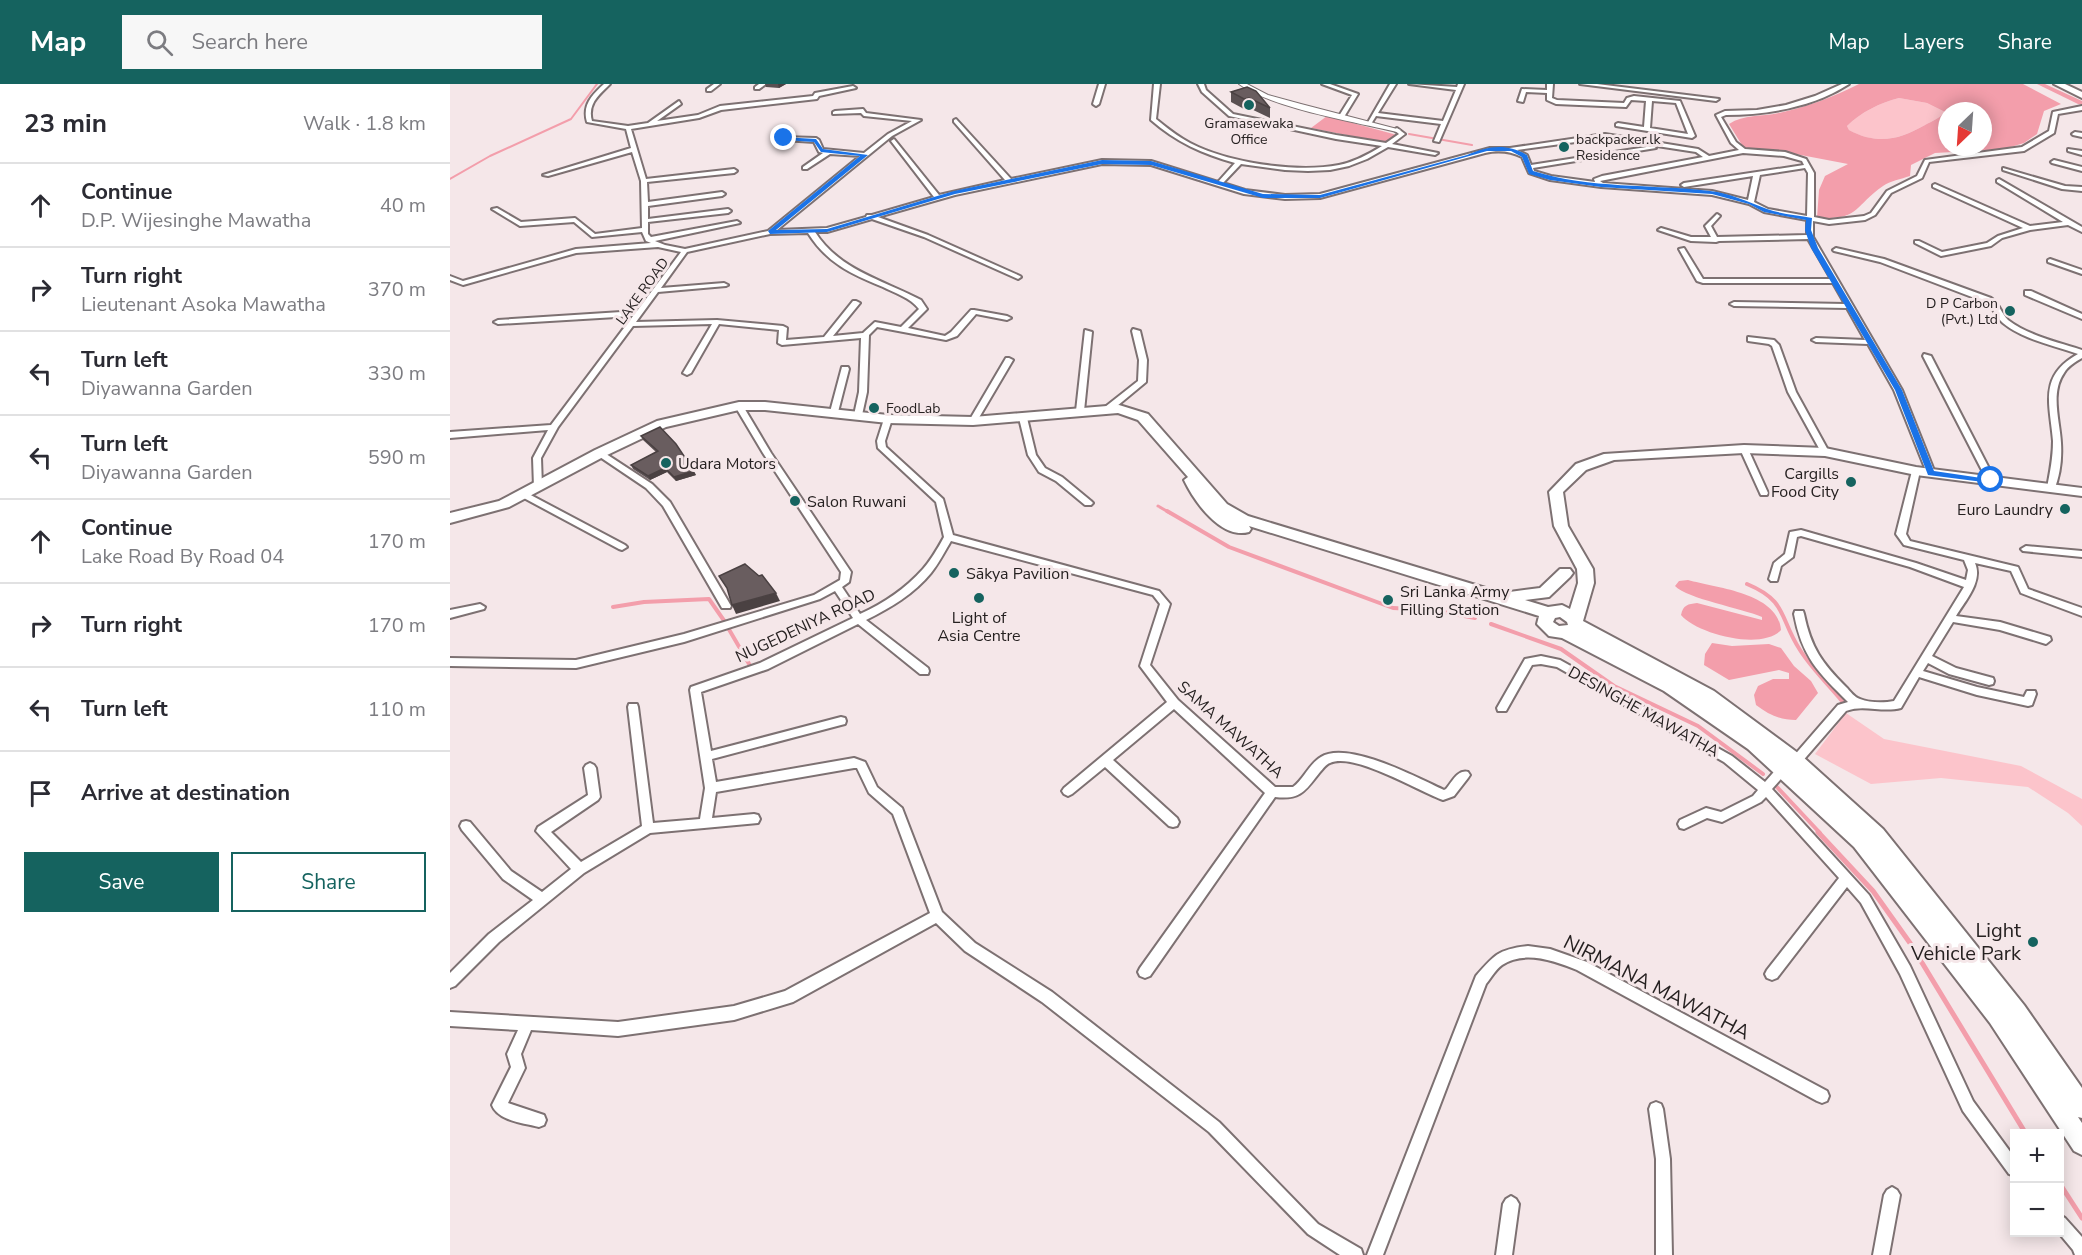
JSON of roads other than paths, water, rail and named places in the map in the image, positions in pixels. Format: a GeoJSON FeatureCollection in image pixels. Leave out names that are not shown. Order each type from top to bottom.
{"type":"FeatureCollection","features":[{"type":"Feature","properties":{"kind":"main road"},"geometry":{"type":"LineString","coordinates":[[2058,84],[2082,93]]}},
{"type":"Feature","properties":{"kind":"main road"},"geometry":{"type":"LineString","coordinates":[[2065,84],[2082,93]]}},
{"type":"Feature","properties":{"kind":"main road"},"geometry":{"type":"LineString","coordinates":[[450,518],[504,504],[525,495],[600,453],[662,424],[739,406],[888,418],[973,421],[1108,409],[1143,417],[1222,507],[1243,519],[1548,616]]}},
{"type":"Feature","properties":{"kind":"main road"},"geometry":{"type":"LineString","coordinates":[[1572,626],[1586,583],[1585,569],[1572,549],[1557,512],[1556,492],[1572,472],[1590,460],[1614,456],[1744,449],[1825,452],[1916,471],[2082,493]]}},
{"type":"Feature","properties":{"kind":"main road"},"geometry":{"type":"LineString","coordinates":[[1183,463],[1203,506],[1221,521],[1548,616],[1567,613],[1572,626],[1790,765],[1876,835],[2016,1012],[2082,1107]]}},
{"type":"Feature","properties":{"kind":"main road"},"geometry":{"type":"LineString","coordinates":[[1548,616],[1558,604],[1572,549]]}},
{"type":"Feature","properties":{"kind":"main road"},"geometry":{"type":"LineString","coordinates":[[1497,598],[1544,593],[1566,573]]}},
{"type":"Feature","properties":{"kind":"main road"},"geometry":{"type":"LineString","coordinates":[[1790,765],[1861,841],[1998,1016],[2082,1143]]}},
{"type":"Feature","properties":{"kind":"street"},"geometry":{"type":"LineString","coordinates":[[607,84],[590,100],[587,115],[590,122],[628,128],[699,116],[720,108],[799,100],[817,97],[815,95],[823,92],[853,88]]}},
{"type":"Feature","properties":{"kind":"street"},"geometry":{"type":"LineString","coordinates":[[709,90],[717,84]]}},
{"type":"Feature","properties":{"kind":"street"},"geometry":{"type":"LineString","coordinates":[[1096,104],[1102,84]]}},
{"type":"Feature","properties":{"kind":"street"},"geometry":{"type":"LineString","coordinates":[[1157,84],[1153,119],[1165,133],[1197,148],[1240,161],[1279,167],[1331,168],[1353,163],[1387,146],[1402,134],[1398,130],[1278,100],[1242,84]]}},
{"type":"Feature","properties":{"kind":"street"},"geometry":{"type":"LineString","coordinates":[[1201,84],[1204,91],[1231,115],[1387,146],[1435,153]]}},
{"type":"Feature","properties":{"kind":"street"},"geometry":{"type":"LineString","coordinates":[[1325,84],[1355,94],[1342,116]]}},
{"type":"Feature","properties":{"kind":"street"},"geometry":{"type":"LineString","coordinates":[[1369,123],[1393,84]]}},
{"type":"Feature","properties":{"kind":"street"},"geometry":{"type":"LineString","coordinates":[[1412,84],[1460,87],[1438,140]]}},
{"type":"Feature","properties":{"kind":"street"},"geometry":{"type":"LineString","coordinates":[[1550,84],[1549,99],[1556,102],[1626,105],[1629,99],[1634,98],[1678,102],[1692,136],[1618,125]]}},
{"type":"Feature","properties":{"kind":"street"},"geometry":{"type":"LineString","coordinates":[[1583,84],[1716,99]]}},
{"type":"Feature","properties":{"kind":"street"},"geometry":{"type":"LineString","coordinates":[[1743,151],[1734,142],[1718,116],[1725,113],[1774,112],[1846,84]]}},
{"type":"Feature","properties":{"kind":"street"},"geometry":{"type":"LineString","coordinates":[[1634,98],[1636,89]]}},
{"type":"Feature","properties":{"kind":"street"},"geometry":{"type":"LineString","coordinates":[[1521,101],[1524,90],[1550,92]]}},
{"type":"Feature","properties":{"kind":"street"},"geometry":{"type":"LineString","coordinates":[[1647,129],[1649,100]]}},
{"type":"Feature","properties":{"kind":"street"},"geometry":{"type":"LineString","coordinates":[[649,125],[679,103]]}},
{"type":"Feature","properties":{"kind":"street"},"geometry":{"type":"LineString","coordinates":[[1513,149],[1525,156],[1531,172],[1550,178],[1601,185],[1712,193],[1751,203],[1766,211],[1809,219],[1846,222],[1873,214],[1889,192],[1920,177],[1927,162],[2024,149],[2052,132],[2055,113],[2082,108]]}},
{"type":"Feature","properties":{"kind":"street"},"geometry":{"type":"LineString","coordinates":[[770,232],[890,135],[918,120],[864,114],[863,111],[835,112]]}},
{"type":"Feature","properties":{"kind":"street"},"geometry":{"type":"LineString","coordinates":[[1375,114],[1445,123]]}},
{"type":"Feature","properties":{"kind":"street"},"geometry":{"type":"LineString","coordinates":[[956,121],[1009,181]]}},
{"type":"Feature","properties":{"kind":"street"},"geometry":{"type":"LineString","coordinates":[[495,209],[520,224],[575,220],[594,236],[643,230],[644,181],[628,128]]}},
{"type":"Feature","properties":{"kind":"street"},"geometry":{"type":"LineString","coordinates":[[685,251],[770,232],[811,232],[844,226],[869,216],[937,197],[1102,162],[1136,161],[1168,167],[1263,196],[1320,196],[1469,156],[1486,149],[1513,149],[1605,136],[1698,151],[1709,158]]}},
{"type":"Feature","properties":{"kind":"street"},"geometry":{"type":"LineString","coordinates":[[784,138],[816,140],[821,151],[865,155]]}},
{"type":"Feature","properties":{"kind":"street"},"geometry":{"type":"LineString","coordinates":[[894,141],[937,197]]}},
{"type":"Feature","properties":{"kind":"street"},"geometry":{"type":"LineString","coordinates":[[1528,167],[1663,146]]}},
{"type":"Feature","properties":{"kind":"street"},"geometry":{"type":"LineString","coordinates":[[546,175],[635,149]]}},
{"type":"Feature","properties":{"kind":"street"},"geometry":{"type":"LineString","coordinates":[[2070,150],[2082,153]]}},
{"type":"Feature","properties":{"kind":"street"},"geometry":{"type":"LineString","coordinates":[[1601,185],[1596,180],[1743,151],[1794,156],[1808,166],[1811,173],[1810,237],[1898,390],[1931,473]]}},
{"type":"Feature","properties":{"kind":"street"},"geometry":{"type":"LineString","coordinates":[[805,168],[828,152]]}},
{"type":"Feature","properties":{"kind":"street"},"geometry":{"type":"LineString","coordinates":[[1219,184],[1240,161]]}},
{"type":"Feature","properties":{"kind":"street"},"geometry":{"type":"LineString","coordinates":[[2054,162],[2082,169]]}},
{"type":"Feature","properties":{"kind":"street"},"geometry":{"type":"LineString","coordinates":[[1672,189],[1808,166]]}},
{"type":"Feature","properties":{"kind":"street"},"geometry":{"type":"LineString","coordinates":[[2005,169],[2064,188],[2082,189]]}},
{"type":"Feature","properties":{"kind":"street"},"geometry":{"type":"LineString","coordinates":[[644,181],[735,171]]}},
{"type":"Feature","properties":{"kind":"street"},"geometry":{"type":"LineString","coordinates":[[1751,203],[1757,173]]}},
{"type":"Feature","properties":{"kind":"street"},"geometry":{"type":"LineString","coordinates":[[1999,181],[2082,230]]}},
{"type":"Feature","properties":{"kind":"street"},"geometry":{"type":"LineString","coordinates":[[1935,186],[2029,228]]}},
{"type":"Feature","properties":{"kind":"street"},"geometry":{"type":"LineString","coordinates":[[645,204],[722,194]]}},
{"type":"Feature","properties":{"kind":"street"},"geometry":{"type":"LineString","coordinates":[[644,221],[728,211]]}},
{"type":"Feature","properties":{"kind":"street"},"geometry":{"type":"LineString","coordinates":[[869,216],[926,236],[1018,277]]}},
{"type":"Feature","properties":{"kind":"street"},"geometry":{"type":"LineString","coordinates":[[1716,240],[1708,226],[1717,216]]}},
{"type":"Feature","properties":{"kind":"street"},"geometry":{"type":"LineString","coordinates":[[648,240],[737,223]]}},
{"type":"Feature","properties":{"kind":"street"},"geometry":{"type":"LineString","coordinates":[[1917,242],[1941,254],[1989,245],[2000,237],[2029,228],[2069,223]]}},
{"type":"Feature","properties":{"kind":"street","name":"LAKE ROAD"},"geometry":{"type":"LineString","coordinates":[[538,487],[537,458],[554,427],[633,324],[685,251],[648,240],[643,230]]}},
{"type":"Feature","properties":{"kind":"street"},"geometry":{"type":"LineString","coordinates":[[1661,230],[1691,239],[1810,237]]}},
{"type":"Feature","properties":{"kind":"street"},"geometry":{"type":"LineString","coordinates":[[811,232],[816,242],[837,261],[918,302],[922,309],[903,329]]}},
{"type":"Feature","properties":{"kind":"street"},"geometry":{"type":"LineString","coordinates":[[450,278],[464,283],[576,251],[658,244]]}},
{"type":"Feature","properties":{"kind":"street"},"geometry":{"type":"LineString","coordinates":[[1682,249],[1699,280],[1703,281],[1834,281]]}},
{"type":"Feature","properties":{"kind":"street"},"geometry":{"type":"LineString","coordinates":[[1836,250],[1882,260],[1971,293],[1993,303],[1995,311],[2012,327],[2082,354]]}},
{"type":"Feature","properties":{"kind":"street"},"geometry":{"type":"LineString","coordinates":[[2050,261],[2082,272]]}},
{"type":"Feature","properties":{"kind":"street"},"geometry":{"type":"LineString","coordinates":[[658,290],[724,285]]}},
{"type":"Feature","properties":{"kind":"street"},"geometry":{"type":"LineString","coordinates":[[1971,293],[1978,285]]}},
{"type":"Feature","properties":{"kind":"street"},"geometry":{"type":"LineString","coordinates":[[2028,293],[2082,316]]}},
{"type":"Feature","properties":{"kind":"street"},"geometry":{"type":"LineString","coordinates":[[826,339],[856,303]]}},
{"type":"Feature","properties":{"kind":"street"},"geometry":{"type":"LineString","coordinates":[[1734,304],[1849,306]]}},
{"type":"Feature","properties":{"kind":"street"},"geometry":{"type":"LineString","coordinates":[[858,415],[863,392],[865,335],[875,324],[946,338],[954,334],[974,312],[1007,318]]}},
{"type":"Feature","properties":{"kind":"street"},"geometry":{"type":"LineString","coordinates":[[498,321],[640,313]]}},
{"type":"Feature","properties":{"kind":"street"},"geometry":{"type":"LineString","coordinates":[[633,324],[717,322],[783,328],[782,343],[865,335]]}},
{"type":"Feature","properties":{"kind":"street"},"geometry":{"type":"LineString","coordinates":[[687,373],[717,322]]}},
{"type":"Feature","properties":{"kind":"street"},"geometry":{"type":"LineString","coordinates":[[1108,409],[1142,381],[1143,360],[1136,331]]}},
{"type":"Feature","properties":{"kind":"street"},"geometry":{"type":"LineString","coordinates":[[1080,411],[1088,332]]}},
{"type":"Feature","properties":{"kind":"street"},"geometry":{"type":"LineString","coordinates":[[1751,339],[1771,342],[1775,345],[1792,392],[1825,452]]}},
{"type":"Feature","properties":{"kind":"street"},"geometry":{"type":"LineString","coordinates":[[1816,340],[1870,342]]}},
{"type":"Feature","properties":{"kind":"street"},"geometry":{"type":"LineString","coordinates":[[2051,488],[2058,455],[2053,420],[2054,388],[2062,367],[2071,359],[2082,354]]}},
{"type":"Feature","properties":{"kind":"street"},"geometry":{"type":"LineString","coordinates":[[1927,356],[1991,480]]}},
{"type":"Feature","properties":{"kind":"street"},"geometry":{"type":"LineString","coordinates":[[973,421],[1009,360]]}},
{"type":"Feature","properties":{"kind":"street"},"geometry":{"type":"LineString","coordinates":[[834,412],[845,369]]}},
{"type":"Feature","properties":{"kind":"street"},"geometry":{"type":"LineString","coordinates":[[450,662],[576,664],[684,638],[817,597],[838,588],[844,582],[846,572],[766,453],[739,406]]}},
{"type":"Feature","properties":{"kind":"street"},"geometry":{"type":"LineString","coordinates":[[888,418],[881,441],[882,448],[940,501],[949,537]]}},
{"type":"Feature","properties":{"kind":"street"},"geometry":{"type":"LineString","coordinates":[[1023,418],[1032,455],[1042,470],[1059,479],[1088,503]]}},
{"type":"Feature","properties":{"kind":"street"},"geometry":{"type":"LineString","coordinates":[[450,435],[554,427]]}},
{"type":"Feature","properties":{"kind":"street"},"geometry":{"type":"LineString","coordinates":[[1744,449],[1764,493]]}},
{"type":"Feature","properties":{"kind":"street"},"geometry":{"type":"LineString","coordinates":[[600,453],[649,486],[667,504],[726,606]]}},
{"type":"Feature","properties":{"kind":"street"},"geometry":{"type":"LineString","coordinates":[[1916,471],[1900,534],[1907,543],[2015,568],[2024,591],[2082,612]]}},
{"type":"Feature","properties":{"kind":"street"},"geometry":{"type":"LineString","coordinates":[[525,495],[622,547]]}},
{"type":"Feature","properties":{"kind":"street"},"geometry":{"type":"LineString","coordinates":[[1774,579],[1777,565],[1790,555],[1793,534],[1801,533],[1913,565],[1970,585]]}},
{"type":"Feature","properties":{"kind":"street","name":"NUGEDENIYA ROAD"},"geometry":{"type":"LineString","coordinates":[[705,824],[711,788],[695,690],[764,666],[859,620],[909,589],[928,570],[949,537]]}},
{"type":"Feature","properties":{"kind":"street","name":"SAMA MAWATHA"},"geometry":{"type":"LineString","coordinates":[[949,537],[1156,593],[1165,604],[1145,666],[1174,704],[1272,792],[1291,793],[1302,786],[1320,763],[1334,757],[1347,757],[1368,763],[1443,795],[1450,793],[1464,775]]}},
{"type":"Feature","properties":{"kind":"street"},"geometry":{"type":"LineString","coordinates":[[2026,549],[2082,554]]}},
{"type":"Feature","properties":{"kind":"street"},"geometry":{"type":"LineString","coordinates":[[1684,824],[1706,813],[1722,817],[1757,799],[1842,708],[1856,703],[1885,707],[1897,705],[1928,658],[1970,585],[1973,570],[1968,558]]}},
{"type":"Feature","properties":{"kind":"street"},"geometry":{"type":"LineString","coordinates":[[838,588],[859,620],[924,672]]}},
{"type":"Feature","properties":{"kind":"street"},"geometry":{"type":"LineString","coordinates":[[450,614],[480,607]]}},
{"type":"Feature","properties":{"kind":"street"},"geometry":{"type":"LineString","coordinates":[[1799,614],[1803,639],[1812,658],[1856,703]]}},
{"type":"Feature","properties":{"kind":"street"},"geometry":{"type":"LineString","coordinates":[[1949,618],[2000,626],[2046,640]]}},
{"type":"Feature","properties":{"kind":"street"},"geometry":{"type":"LineString","coordinates":[[1928,658],[1953,671],[1989,681]]}},
{"type":"Feature","properties":{"kind":"street","name":"DESINGHE MAWATHA"},"geometry":{"type":"LineString","coordinates":[[1502,708],[1529,662],[1541,660],[1560,664],[1728,759],[1766,790],[1864,899],[1905,970],[1968,1106],[2010,1164]]}},
{"type":"Feature","properties":{"kind":"street"},"geometry":{"type":"LineString","coordinates":[[1918,673],[1977,691],[2028,702],[2031,694]]}},
{"type":"Feature","properties":{"kind":"street"},"geometry":{"type":"LineString","coordinates":[[1068,791],[1174,704]]}},
{"type":"Feature","properties":{"kind":"street"},"geometry":{"type":"LineString","coordinates":[[633,707],[648,828]]}},
{"type":"Feature","properties":{"kind":"street"},"geometry":{"type":"LineString","coordinates":[[707,756],[841,721]]}},
{"type":"Feature","properties":{"kind":"street"},"geometry":{"type":"LineString","coordinates":[[1105,760],[1173,822]]}},
{"type":"Feature","properties":{"kind":"street"},"geometry":{"type":"LineString","coordinates":[[711,788],[854,763],[861,765],[873,790],[898,811],[937,916],[970,946],[1047,997],[1214,1127],[1312,1229],[1355,1255]]}},
{"type":"Feature","properties":{"kind":"street"},"geometry":{"type":"LineString","coordinates":[[580,869],[542,831],[594,797],[590,768]]}},
{"type":"Feature","properties":{"kind":"street"},"geometry":{"type":"LineString","coordinates":[[1145,972],[1272,792]]}},
{"type":"Feature","properties":{"kind":"street"},"geometry":{"type":"LineString","coordinates":[[452,978],[494,938],[580,869],[648,828],[754,819]]}},
{"type":"Feature","properties":{"kind":"street"},"geometry":{"type":"LineString","coordinates":[[466,826],[507,875],[542,899]]}},
{"type":"Feature","properties":{"kind":"street"},"geometry":{"type":"LineString","coordinates":[[1772,974],[1847,878]]}},
{"type":"Feature","properties":{"kind":"street"},"geometry":{"type":"LineString","coordinates":[[450,1019],[618,1029],[734,1013],[788,997],[937,916]]}},
{"type":"Feature","properties":{"kind":"street","name":"NIRMANA MAWATHA"},"geometry":{"type":"LineString","coordinates":[[1375,1255],[1481,980],[1496,962],[1520,953],[1550,953],[1581,966],[1822,1096]]}},
{"type":"Feature","properties":{"kind":"street"},"geometry":{"type":"LineString","coordinates":[[527,1025],[514,1054],[518,1068],[500,1105],[506,1110],[538,1120]]}},
{"type":"Feature","properties":{"kind":"street"},"geometry":{"type":"LineString","coordinates":[[1656,1109],[1663,1159],[1664,1255]]}},
{"type":"Feature","properties":{"kind":"street"},"geometry":{"type":"LineString","coordinates":[[1881,1255],[1892,1195]]}},
{"type":"Feature","properties":{"kind":"street"},"geometry":{"type":"LineString","coordinates":[[1504,1255],[1511,1204]]}},
{"type":"Feature","properties":{"kind":"street"},"geometry":{"type":"LineString","coordinates":[[2064,1228],[2079,1245],[2082,1253]]}},
{"type":"Feature","properties":{"kind":"waterway"},"geometry":{"type":"LineString","coordinates":[[450,179],[490,156],[571,119],[597,84]]}},
{"type":"Feature","properties":{"kind":"waterway"},"geometry":{"type":"LineString","coordinates":[[2040,84],[2080,103]]}},
{"type":"Feature","properties":{"kind":"waterway"},"geometry":{"type":"LineString","coordinates":[[1409,134],[1472,145]]}},
{"type":"Feature","properties":{"kind":"waterway"},"geometry":{"type":"LineString","coordinates":[[1158,506],[1170,513]]}},
{"type":"Feature","properties":{"kind":"waterway"},"geometry":{"type":"LineString","coordinates":[[1167,511],[1229,547],[1393,608],[1432,610],[1475,618]]}},
{"type":"Feature","properties":{"kind":"waterway"},"geometry":{"type":"LineString","coordinates":[[1747,584],[1760,590],[1776,604],[1793,639],[1805,657],[1842,701]]}},
{"type":"Feature","properties":{"kind":"waterway"},"geometry":{"type":"LineString","coordinates":[[613,607],[644,602],[709,599],[725,622]]}},
{"type":"Feature","properties":{"kind":"waterway"},"geometry":{"type":"LineString","coordinates":[[1491,624],[1561,649],[1614,686],[1698,726],[1763,774]]}},
{"type":"Feature","properties":{"kind":"waterway"},"geometry":{"type":"LineString","coordinates":[[727,626],[752,669]]}},
{"type":"Feature","properties":{"kind":"waterway"},"geometry":{"type":"LineString","coordinates":[[1776,786],[1820,833]]}},
{"type":"Feature","properties":{"kind":"waterway"},"geometry":{"type":"LineString","coordinates":[[1818,832],[1873,891],[1910,943],[2023,1129]]}},
{"type":"Feature","properties":{"kind":"waterway"},"geometry":{"type":"LineString","coordinates":[[2064,1190],[2082,1218]]}},
{"type":"Feature","properties":{"kind":"place","name":"Gramasewaka Office"},"geometry":{"type":"Point","coordinates":[1249,105]}},
{"type":"Feature","properties":{"kind":"place","name":"backpacker.lk Residence"},"geometry":{"type":"Point","coordinates":[1564,147]}},
{"type":"Feature","properties":{"kind":"place","name":"D P Carbon (Pvt.) Ltd"},"geometry":{"type":"Point","coordinates":[2010,311]}},
{"type":"Feature","properties":{"kind":"place","name":"FoodLab"},"geometry":{"type":"Point","coordinates":[874,408]}},
{"type":"Feature","properties":{"kind":"place","name":"Udara Motors"},"geometry":{"type":"Point","coordinates":[666,463]}},
{"type":"Feature","properties":{"kind":"place","name":"Cargills Food City"},"geometry":{"type":"Point","coordinates":[1851,482]}},
{"type":"Feature","properties":{"kind":"place","name":"Salon Ruwani"},"geometry":{"type":"Point","coordinates":[795,501]}},
{"type":"Feature","properties":{"kind":"place","name":"Euro Laundry"},"geometry":{"type":"Point","coordinates":[2065,509]}},
{"type":"Feature","properties":{"kind":"place","name":"Sākya Pavilion"},"geometry":{"type":"Point","coordinates":[954,573]}},
{"type":"Feature","properties":{"kind":"place","name":"Light of Asia Centre"},"geometry":{"type":"Point","coordinates":[979,598]}},
{"type":"Feature","properties":{"kind":"place","name":"Sri Lanka Army Filling Station"},"geometry":{"type":"Point","coordinates":[1388,600]}},
{"type":"Feature","properties":{"kind":"place","name":"Light Vehicle Park"},"geometry":{"type":"Point","coordinates":[2033,942]}}]}
